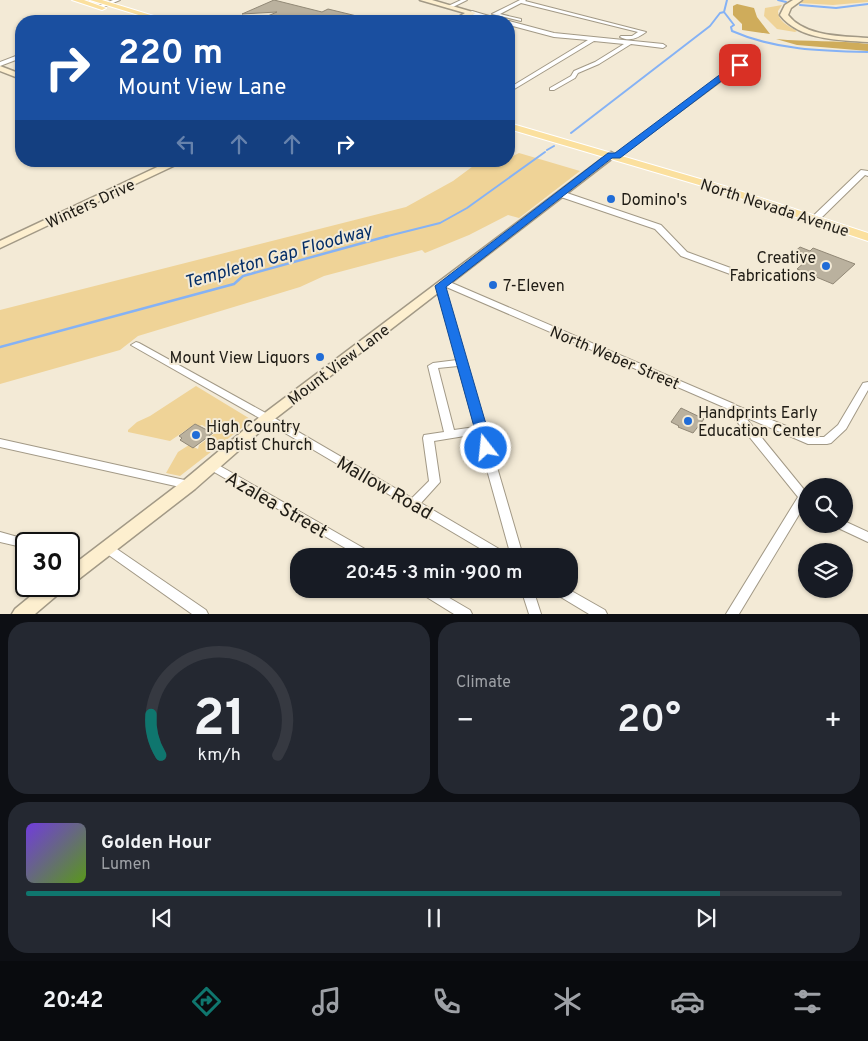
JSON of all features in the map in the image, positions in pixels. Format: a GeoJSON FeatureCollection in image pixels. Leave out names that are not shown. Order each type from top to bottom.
{"type":"FeatureCollection","features":[{"type":"Feature","properties":{"kind":"main road"},"geometry":{"type":"LineString","coordinates":[[76,0],[142,15]]}},
{"type":"Feature","properties":{"kind":"main road"},"geometry":{"type":"LineString","coordinates":[[100,4],[131,15]]}},
{"type":"Feature","properties":{"kind":"main road","name":"North Nevada Avenue"},"geometry":{"type":"LineString","coordinates":[[515,128],[614,155],[815,219],[868,238]]}},
{"type":"Feature","properties":{"kind":"street"},"geometry":{"type":"LineString","coordinates":[[100,4],[118,0]]}},
{"type":"Feature","properties":{"kind":"street"},"geometry":{"type":"LineString","coordinates":[[424,0],[485,15]]}},
{"type":"Feature","properties":{"kind":"street"},"geometry":{"type":"LineString","coordinates":[[444,0],[457,4]]}},
{"type":"Feature","properties":{"kind":"street"},"geometry":{"type":"LineString","coordinates":[[449,7],[465,0]]}},
{"type":"Feature","properties":{"kind":"street"},"geometry":{"type":"LineString","coordinates":[[798,0],[788,7],[784,15],[786,19],[798,27],[828,36],[868,40]]}},
{"type":"Feature","properties":{"kind":"street"},"geometry":{"type":"LineString","coordinates":[[494,15],[523,1],[643,32]]}},
{"type":"Feature","properties":{"kind":"street"},"geometry":{"type":"LineString","coordinates":[[468,15],[472,13]]}},
{"type":"Feature","properties":{"kind":"street"},"geometry":{"type":"LineString","coordinates":[[515,21],[552,29],[633,38],[643,32]]}},
{"type":"Feature","properties":{"kind":"street"},"geometry":{"type":"LineString","coordinates":[[515,25],[550,34],[663,46]]}},
{"type":"Feature","properties":{"kind":"street"},"geometry":{"type":"LineString","coordinates":[[515,87],[593,39]]}},
{"type":"Feature","properties":{"kind":"street"},"geometry":{"type":"LineString","coordinates":[[552,89],[573,77],[576,72],[597,63],[628,43]]}},
{"type":"Feature","properties":{"kind":"street"},"geometry":{"type":"LineString","coordinates":[[0,64],[15,58]]}},
{"type":"Feature","properties":{"kind":"street","name":"Mount View Lane"},"geometry":{"type":"LineString","coordinates":[[80,560],[107,548],[189,485],[267,418],[561,194],[740,65]]}},
{"type":"Feature","properties":{"kind":"street"},"geometry":{"type":"LineString","coordinates":[[0,68],[15,74]]}},
{"type":"Feature","properties":{"kind":"street","name":"Winters Drive"},"geometry":{"type":"LineString","coordinates":[[0,245],[166,167]]}},
{"type":"Feature","properties":{"kind":"street"},"geometry":{"type":"LineString","coordinates":[[815,219],[866,173]]}},
{"type":"Feature","properties":{"kind":"street"},"geometry":{"type":"LineString","coordinates":[[561,194],[658,227],[684,254],[744,276]]}},
{"type":"Feature","properties":{"kind":"street"},"geometry":{"type":"LineString","coordinates":[[443,285],[460,362],[515,548]]}},
{"type":"Feature","properties":{"kind":"street","name":"North Weber Street"},"geometry":{"type":"LineString","coordinates":[[443,285],[730,406],[798,489]]}},
{"type":"Feature","properties":{"kind":"street","name":"Mallow Road"},"geometry":{"type":"LineString","coordinates":[[136,345],[267,418],[488,548]]}},
{"type":"Feature","properties":{"kind":"street"},"geometry":{"type":"LineString","coordinates":[[450,434],[433,366],[460,362]]}},
{"type":"Feature","properties":{"kind":"street"},"geometry":{"type":"LineString","coordinates":[[730,406],[812,441],[827,440],[842,427],[866,384]]}},
{"type":"Feature","properties":{"kind":"street"},"geometry":{"type":"LineString","coordinates":[[412,504],[435,482],[428,438],[481,430]]}},
{"type":"Feature","properties":{"kind":"street"},"geometry":{"type":"LineString","coordinates":[[0,443],[189,485]]}},
{"type":"Feature","properties":{"kind":"street","name":"Azalea Street"},"geometry":{"type":"LineString","coordinates":[[212,466],[354,548]]}},
{"type":"Feature","properties":{"kind":"street"},"geometry":{"type":"LineString","coordinates":[[732,614],[798,509]]}},
{"type":"Feature","properties":{"kind":"street"},"geometry":{"type":"LineString","coordinates":[[853,530],[868,537]]}},
{"type":"Feature","properties":{"kind":"street"},"geometry":{"type":"LineString","coordinates":[[0,537],[15,541]]}},
{"type":"Feature","properties":{"kind":"street"},"geometry":{"type":"LineString","coordinates":[[107,548],[202,614]]}},
{"type":"Feature","properties":{"kind":"street"},"geometry":{"type":"LineString","coordinates":[[20,614],[42,597]]}},
{"type":"Feature","properties":{"kind":"street"},"geometry":{"type":"LineString","coordinates":[[439,598],[466,614]]}},
{"type":"Feature","properties":{"kind":"street"},"geometry":{"type":"LineString","coordinates":[[530,598],[535,614]]}},
{"type":"Feature","properties":{"kind":"street"},"geometry":{"type":"LineString","coordinates":[[573,598],[601,614]]}},
{"type":"Feature","properties":{"kind":"shaded area"},"geometry":{"type":"Polygon","coordinates":[[[804,0],[868,0],[868,2],[833,5],[800,3],[804,0]]]}},
{"type":"Feature","properties":{"kind":"shaded area"},"geometry":{"type":"Polygon","coordinates":[[[737,4],[754,8],[757,17],[770,34],[742,30],[742,24],[733,15],[733,6],[737,4]]]}},
{"type":"Feature","properties":{"kind":"shaded area"},"geometry":{"type":"Polygon","coordinates":[[[782,5],[778,15],[784,23],[797,31],[777,29],[764,16],[765,8],[782,5]]]}},
{"type":"Feature","properties":{"kind":"shaded area"},"geometry":{"type":"Polygon","coordinates":[[[776,39],[868,44],[868,51],[797,45],[776,39]]]}},
{"type":"Feature","properties":{"kind":"shaded area"},"geometry":{"type":"Polygon","coordinates":[[[519,153],[580,171],[519,218],[508,215],[469,235],[425,253],[422,250],[324,276],[300,287],[138,336],[120,350],[0,384],[0,310],[406,207],[453,181],[472,167],[515,167],[515,155],[519,153]]]}},
{"type":"Feature","properties":{"kind":"shaded area"},"geometry":{"type":"Polygon","coordinates":[[[196,386],[252,420],[180,476],[166,473],[178,452],[189,445],[198,449],[199,445],[215,433],[202,425],[195,424],[170,441],[128,432],[128,430],[137,422],[150,416],[196,386]]]}},
{"type":"Feature","properties":{"kind":"building"},"geometry":{"type":"Polygon","coordinates":[[[274,0],[322,12],[328,9],[353,15],[270,15],[277,12],[242,14],[274,0]]]}},
{"type":"Feature","properties":{"kind":"building","name":"Creative Fabrications"},"geometry":{"type":"Polygon","coordinates":[[[800,247],[810,251],[813,248],[855,264],[833,284],[797,269],[806,261],[791,255],[800,247]]]}},
{"type":"Feature","properties":{"kind":"building","name":"Handprints Early Education Center"},"geometry":{"type":"Polygon","coordinates":[[[681,408],[704,419],[693,433],[671,422],[681,408]]]}},
{"type":"Feature","properties":{"kind":"building","name":"High Country Baptist Church"},"geometry":{"type":"Polygon","coordinates":[[[195,424],[213,433],[193,448],[180,440],[182,438],[179,436],[195,424]]]}},
{"type":"Feature","properties":{"kind":"waterway"},"geometry":{"type":"LineString","coordinates":[[724,12],[727,0]]}},
{"type":"Feature","properties":{"kind":"waterway"},"geometry":{"type":"LineString","coordinates":[[778,0],[786,2]]}},
{"type":"Feature","properties":{"kind":"waterway"},"geometry":{"type":"LineString","coordinates":[[800,5],[836,8],[868,4]]}},
{"type":"Feature","properties":{"kind":"waterway","name":"Templeton Gap Floodway"},"geometry":{"type":"LineString","coordinates":[[571,133],[710,26],[720,13],[724,12]]}},
{"type":"Feature","properties":{"kind":"waterway"},"geometry":{"type":"LineString","coordinates":[[724,12],[734,25],[731,27],[732,31],[765,42],[799,48],[868,52]]}},
{"type":"Feature","properties":{"kind":"waterway","name":"Templeton Gap Floodway"},"geometry":{"type":"LineString","coordinates":[[547,150],[554,146]]}},
{"type":"Feature","properties":{"kind":"waterway","name":"Templeton Gap Floodway"},"geometry":{"type":"LineString","coordinates":[[388,236],[440,223],[467,208],[545,152]]}},
{"type":"Feature","properties":{"kind":"waterway","name":"Templeton Gap Floodway"},"geometry":{"type":"LineString","coordinates":[[0,347],[234,284],[243,276],[388,236]]}},
{"type":"Feature","properties":{"kind":"waterway","name":"Templeton Gap Floodway"},"geometry":{"type":"LineString","coordinates":[[384,237],[388,236]]}},
{"type":"Feature","properties":{"kind":"place","name":"Domino's"},"geometry":{"type":"Point","coordinates":[611,199]}},
{"type":"Feature","properties":{"kind":"place","name":"Creative Fabrications"},"geometry":{"type":"Point","coordinates":[826,266]}},
{"type":"Feature","properties":{"kind":"place","name":"7-Eleven"},"geometry":{"type":"Point","coordinates":[493,285]}},
{"type":"Feature","properties":{"kind":"place","name":"Mount View Liquors"},"geometry":{"type":"Point","coordinates":[320,357]}},
{"type":"Feature","properties":{"kind":"place","name":"Handprints Early Education Center"},"geometry":{"type":"Point","coordinates":[688,421]}},
{"type":"Feature","properties":{"kind":"place","name":"High Country Baptist Church"},"geometry":{"type":"Point","coordinates":[196,435]}},
{"type":"Feature","properties":{"kind":"route"},"geometry":{"type":"LineString","coordinates":[[486,448],[460,362],[440,286],[611,154],[617,156],[721,77],[740,65]]}}]}
